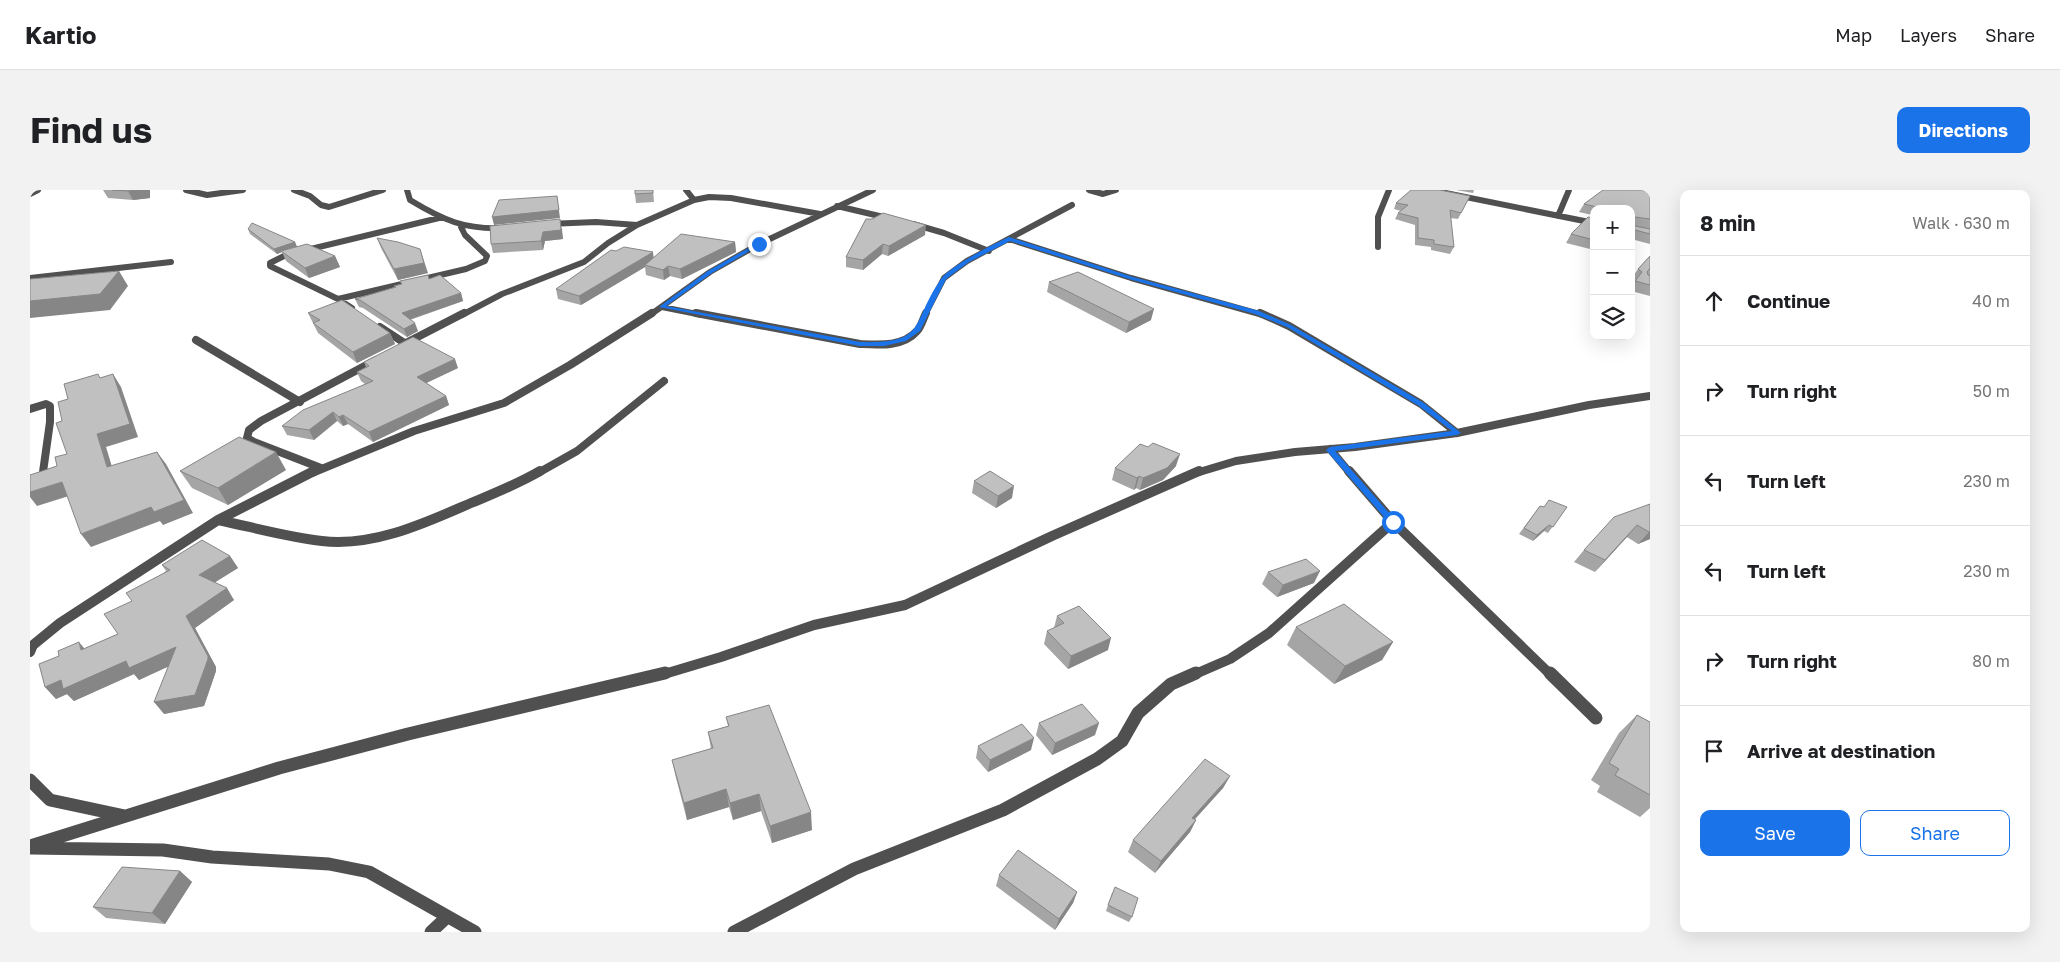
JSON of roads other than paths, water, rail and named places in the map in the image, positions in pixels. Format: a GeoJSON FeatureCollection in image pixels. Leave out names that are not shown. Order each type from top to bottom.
{"type":"FeatureCollection","features":[{"type":"Feature","properties":{"kind":"street"},"geometry":{"type":"LineString","coordinates":[[30,194],[38,190]]}},
{"type":"Feature","properties":{"kind":"street"},"geometry":{"type":"LineString","coordinates":[[186,190],[204,195],[243,190]]}},
{"type":"Feature","properties":{"kind":"street"},"geometry":{"type":"LineString","coordinates":[[294,190],[310,196],[329,207],[383,190]]}},
{"type":"Feature","properties":{"kind":"street"},"geometry":{"type":"LineString","coordinates":[[407,190],[410,200],[440,218],[462,227],[488,230],[513,227]]}},
{"type":"Feature","properties":{"kind":"street"},"geometry":{"type":"LineString","coordinates":[[686,190],[694,200]]}},
{"type":"Feature","properties":{"kind":"street"},"geometry":{"type":"LineString","coordinates":[[31,647],[60,623],[218,520],[321,468],[414,431],[504,403],[570,365],[662,307],[710,272],[759,244],[873,190]]}},
{"type":"Feature","properties":{"kind":"street"},"geometry":{"type":"LineString","coordinates":[[1089,190],[1103,194],[1116,190]]}},
{"type":"Feature","properties":{"kind":"street"},"geometry":{"type":"LineString","coordinates":[[1378,247],[1377,218],[1382,202],[1389,190]]}},
{"type":"Feature","properties":{"kind":"street"},"geometry":{"type":"LineString","coordinates":[[1431,190],[1590,222]]}},
{"type":"Feature","properties":{"kind":"street"},"geometry":{"type":"LineString","coordinates":[[1558,216],[1569,190]]}},
{"type":"Feature","properties":{"kind":"street"},"geometry":{"type":"LineString","coordinates":[[397,348],[502,294],[584,262],[608,243],[637,225],[694,200],[709,197],[731,198],[820,214]]}},
{"type":"Feature","properties":{"kind":"street"},"geometry":{"type":"LineString","coordinates":[[662,307],[860,344],[884,345],[904,340],[917,331],[944,278],[967,261],[1072,205]]}},
{"type":"Feature","properties":{"kind":"street"},"geometry":{"type":"LineString","coordinates":[[837,206],[913,224],[944,233],[989,250]]}},
{"type":"Feature","properties":{"kind":"street"},"geometry":{"type":"LineString","coordinates":[[360,314],[338,299],[277,271],[270,266],[270,263],[286,255],[440,218]]}},
{"type":"Feature","properties":{"kind":"street"},"geometry":{"type":"LineString","coordinates":[[540,225],[596,222],[637,225]]}},
{"type":"Feature","properties":{"kind":"street"},"geometry":{"type":"LineString","coordinates":[[338,299],[466,269],[485,261],[486,256],[483,251],[465,236],[462,227]]}},
{"type":"Feature","properties":{"kind":"street"},"geometry":{"type":"LineString","coordinates":[[1009,239],[1131,278],[1257,312],[1289,326],[1421,404],[1457,433]]}},
{"type":"Feature","properties":{"kind":"street"},"geometry":{"type":"LineString","coordinates":[[30,278],[171,262]]}},
{"type":"Feature","properties":{"kind":"street"},"geometry":{"type":"LineString","coordinates":[[375,324],[406,344]]}},
{"type":"Feature","properties":{"kind":"street"},"geometry":{"type":"LineString","coordinates":[[196,340],[300,402]]}},
{"type":"Feature","properties":{"kind":"street"},"geometry":{"type":"LineString","coordinates":[[321,468],[254,442],[247,438],[248,430],[261,421],[300,402],[381,357]]}},
{"type":"Feature","properties":{"kind":"street"},"geometry":{"type":"LineString","coordinates":[[218,520],[323,541],[359,542],[386,535],[430,521],[521,482],[577,451],[664,381]]}},
{"type":"Feature","properties":{"kind":"street"},"geometry":{"type":"LineString","coordinates":[[30,847],[316,758],[408,734],[646,678],[721,657],[814,625],[853,615],[905,606],[1052,536],[1200,470],[1261,456],[1330,450],[1457,433],[1589,405],[1650,396]]}},
{"type":"Feature","properties":{"kind":"street"},"geometry":{"type":"LineString","coordinates":[[30,409],[46,404],[50,406],[44,472]]}},
{"type":"Feature","properties":{"kind":"street"},"geometry":{"type":"LineString","coordinates":[[1330,450],[1393,522],[1596,718]]}},
{"type":"Feature","properties":{"kind":"street"},"geometry":{"type":"LineString","coordinates":[[734,932],[854,870],[1003,810],[1097,758],[1122,741],[1138,714],[1170,684],[1230,659],[1269,633],[1393,522]]}},
{"type":"Feature","properties":{"kind":"street"},"geometry":{"type":"LineString","coordinates":[[30,780],[50,800],[126,816]]}},
{"type":"Feature","properties":{"kind":"street"},"geometry":{"type":"LineString","coordinates":[[30,847],[163,850],[212,858],[329,864],[369,872],[474,932]]}},
{"type":"Feature","properties":{"kind":"street"},"geometry":{"type":"LineString","coordinates":[[431,932],[447,917]]}}]}
